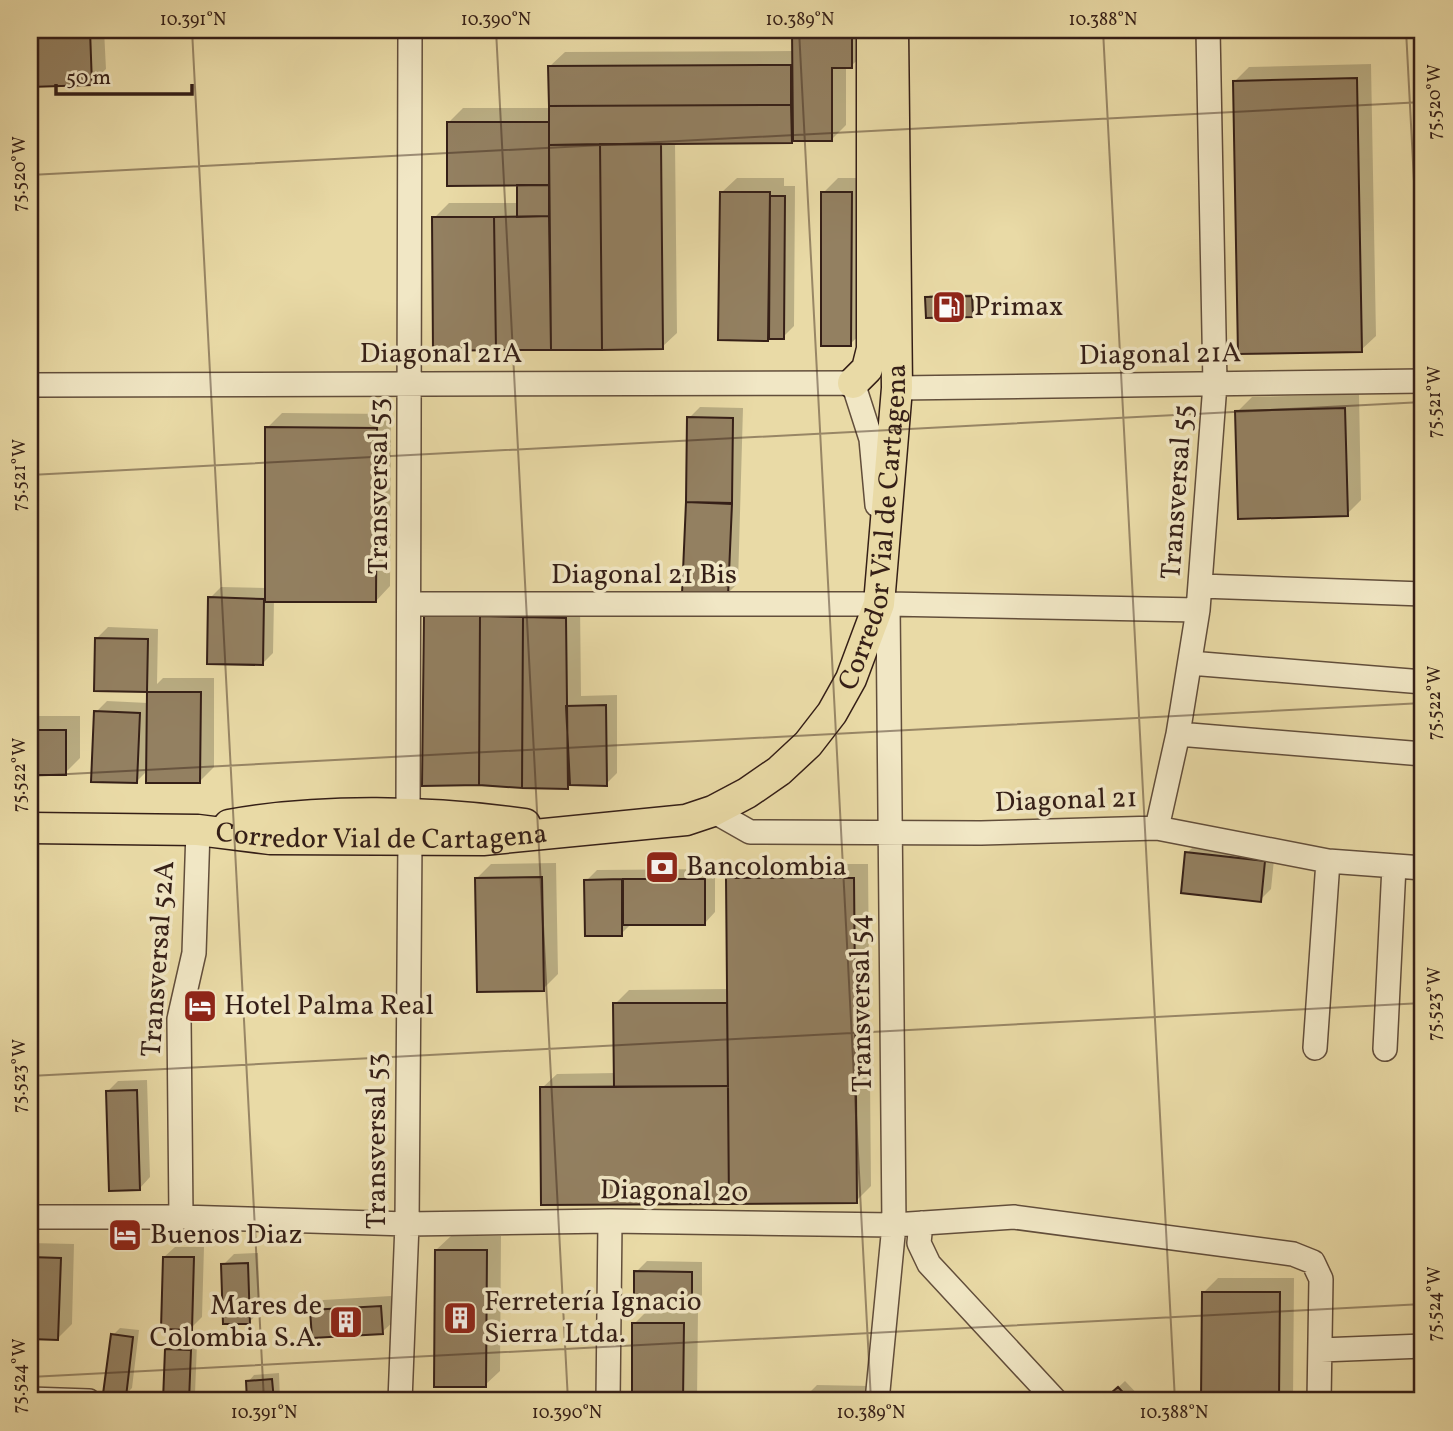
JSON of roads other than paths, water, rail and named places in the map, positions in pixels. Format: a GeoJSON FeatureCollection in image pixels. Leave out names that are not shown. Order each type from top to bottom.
{"type":"FeatureCollection","features":[{"type":"Feature","properties":{"kind":"main road","name":"Corredor Vial de Cartagena"},"geometry":{"type":"LineString","coordinates":[[853,383],[867,369],[872,349],[872,30]]}},
{"type":"Feature","properties":{"kind":"main road","name":"Corredor Vial de Cartagena"},"geometry":{"type":"LineString","coordinates":[[30,828],[198,831],[275,817],[409,827],[487,819],[565,830],[674,822],[713,811],[779,771],[808,744],[832,713],[851,679],[883,604],[883,563],[897,388],[893,255],[893,30]]}},
{"type":"Feature","properties":{"kind":"street","name":"Transversal 53"},"geometry":{"type":"LineString","coordinates":[[400,1401],[407,1224],[410,30]]}},
{"type":"Feature","properties":{"kind":"street","name":"Transversal 55"},"geometry":{"type":"LineString","coordinates":[[1157,828],[1178,734],[1198,610],[1215,384],[1208,30]]}},
{"type":"Feature","properties":{"kind":"street","name":"Diagonal 21A"},"geometry":{"type":"LineString","coordinates":[[897,388],[1423,381]]}},
{"type":"Feature","properties":{"kind":"street","name":"Diagonal 21A"},"geometry":{"type":"LineString","coordinates":[[30,385],[853,383]]}},
{"type":"Feature","properties":{"kind":"street"},"geometry":{"type":"LineString","coordinates":[[853,383],[872,439],[883,563]]}},
{"type":"Feature","properties":{"kind":"street"},"geometry":{"type":"LineString","coordinates":[[1201,586],[1423,594]]}},
{"type":"Feature","properties":{"kind":"street","name":"Diagonal 21 Bis"},"geometry":{"type":"LineString","coordinates":[[409,604],[883,604],[1198,610]]}},
{"type":"Feature","properties":{"kind":"street","name":"Transversal 54"},"geometry":{"type":"LineString","coordinates":[[877,1401],[894,1225],[890,832],[883,604]]}},
{"type":"Feature","properties":{"kind":"street"},"geometry":{"type":"LineString","coordinates":[[1190,663],[1423,682]]}},
{"type":"Feature","properties":{"kind":"street"},"geometry":{"type":"LineString","coordinates":[[1178,734],[1423,754]]}},
{"type":"Feature","properties":{"kind":"street","name":"Diagonal 21"},"geometry":{"type":"LineString","coordinates":[[713,811],[750,832],[981,833],[1157,828],[1328,861],[1423,868]]}},
{"type":"Feature","properties":{"kind":"street","name":"Transversal 52A"},"geometry":{"type":"LineString","coordinates":[[181,1217],[179,1019],[194,953],[198,831]]}},
{"type":"Feature","properties":{"kind":"street"},"geometry":{"type":"LineString","coordinates":[[1315,1048],[1328,861]]}},
{"type":"Feature","properties":{"kind":"street"},"geometry":{"type":"LineString","coordinates":[[1385,1049],[1394,866]]}},
{"type":"Feature","properties":{"kind":"street","name":"Diagonal 20"},"geometry":{"type":"LineString","coordinates":[[30,1217],[181,1217],[407,1224],[610,1221],[894,1225],[1014,1217],[1293,1254],[1312,1262],[1321,1279],[1321,1350]]}},
{"type":"Feature","properties":{"kind":"street"},"geometry":{"type":"LineString","coordinates":[[608,1401],[610,1221]]}},
{"type":"Feature","properties":{"kind":"street"},"geometry":{"type":"LineString","coordinates":[[921,1223],[919,1243],[929,1264],[1056,1401]]}},
{"type":"Feature","properties":{"kind":"street"},"geometry":{"type":"LineString","coordinates":[[1319,1401],[1321,1350],[1423,1346]]}},
{"type":"Feature","properties":{"kind":"street"},"geometry":{"type":"LineString","coordinates":[[30,1399],[89,1401]]}},
{"type":"Feature","properties":{"kind":"place","name":"Primax"},"geometry":{"type":"Point","coordinates":[949,307]}},
{"type":"Feature","properties":{"kind":"place","name":"Bancolombia"},"geometry":{"type":"Point","coordinates":[662,867]}},
{"type":"Feature","properties":{"kind":"place","name":"Hotel Palma Real"},"geometry":{"type":"Point","coordinates":[200,1006]}},
{"type":"Feature","properties":{"kind":"place","name":"Buenos Diaz"},"geometry":{"type":"Point","coordinates":[125,1235]}},
{"type":"Feature","properties":{"kind":"place","name":"Ferretería Ignacio Sierra Ltda."},"geometry":{"type":"Point","coordinates":[460,1318]}},
{"type":"Feature","properties":{"kind":"place","name":"Mares de Colombia S.A."},"geometry":{"type":"Point","coordinates":[346,1322]}}]}
